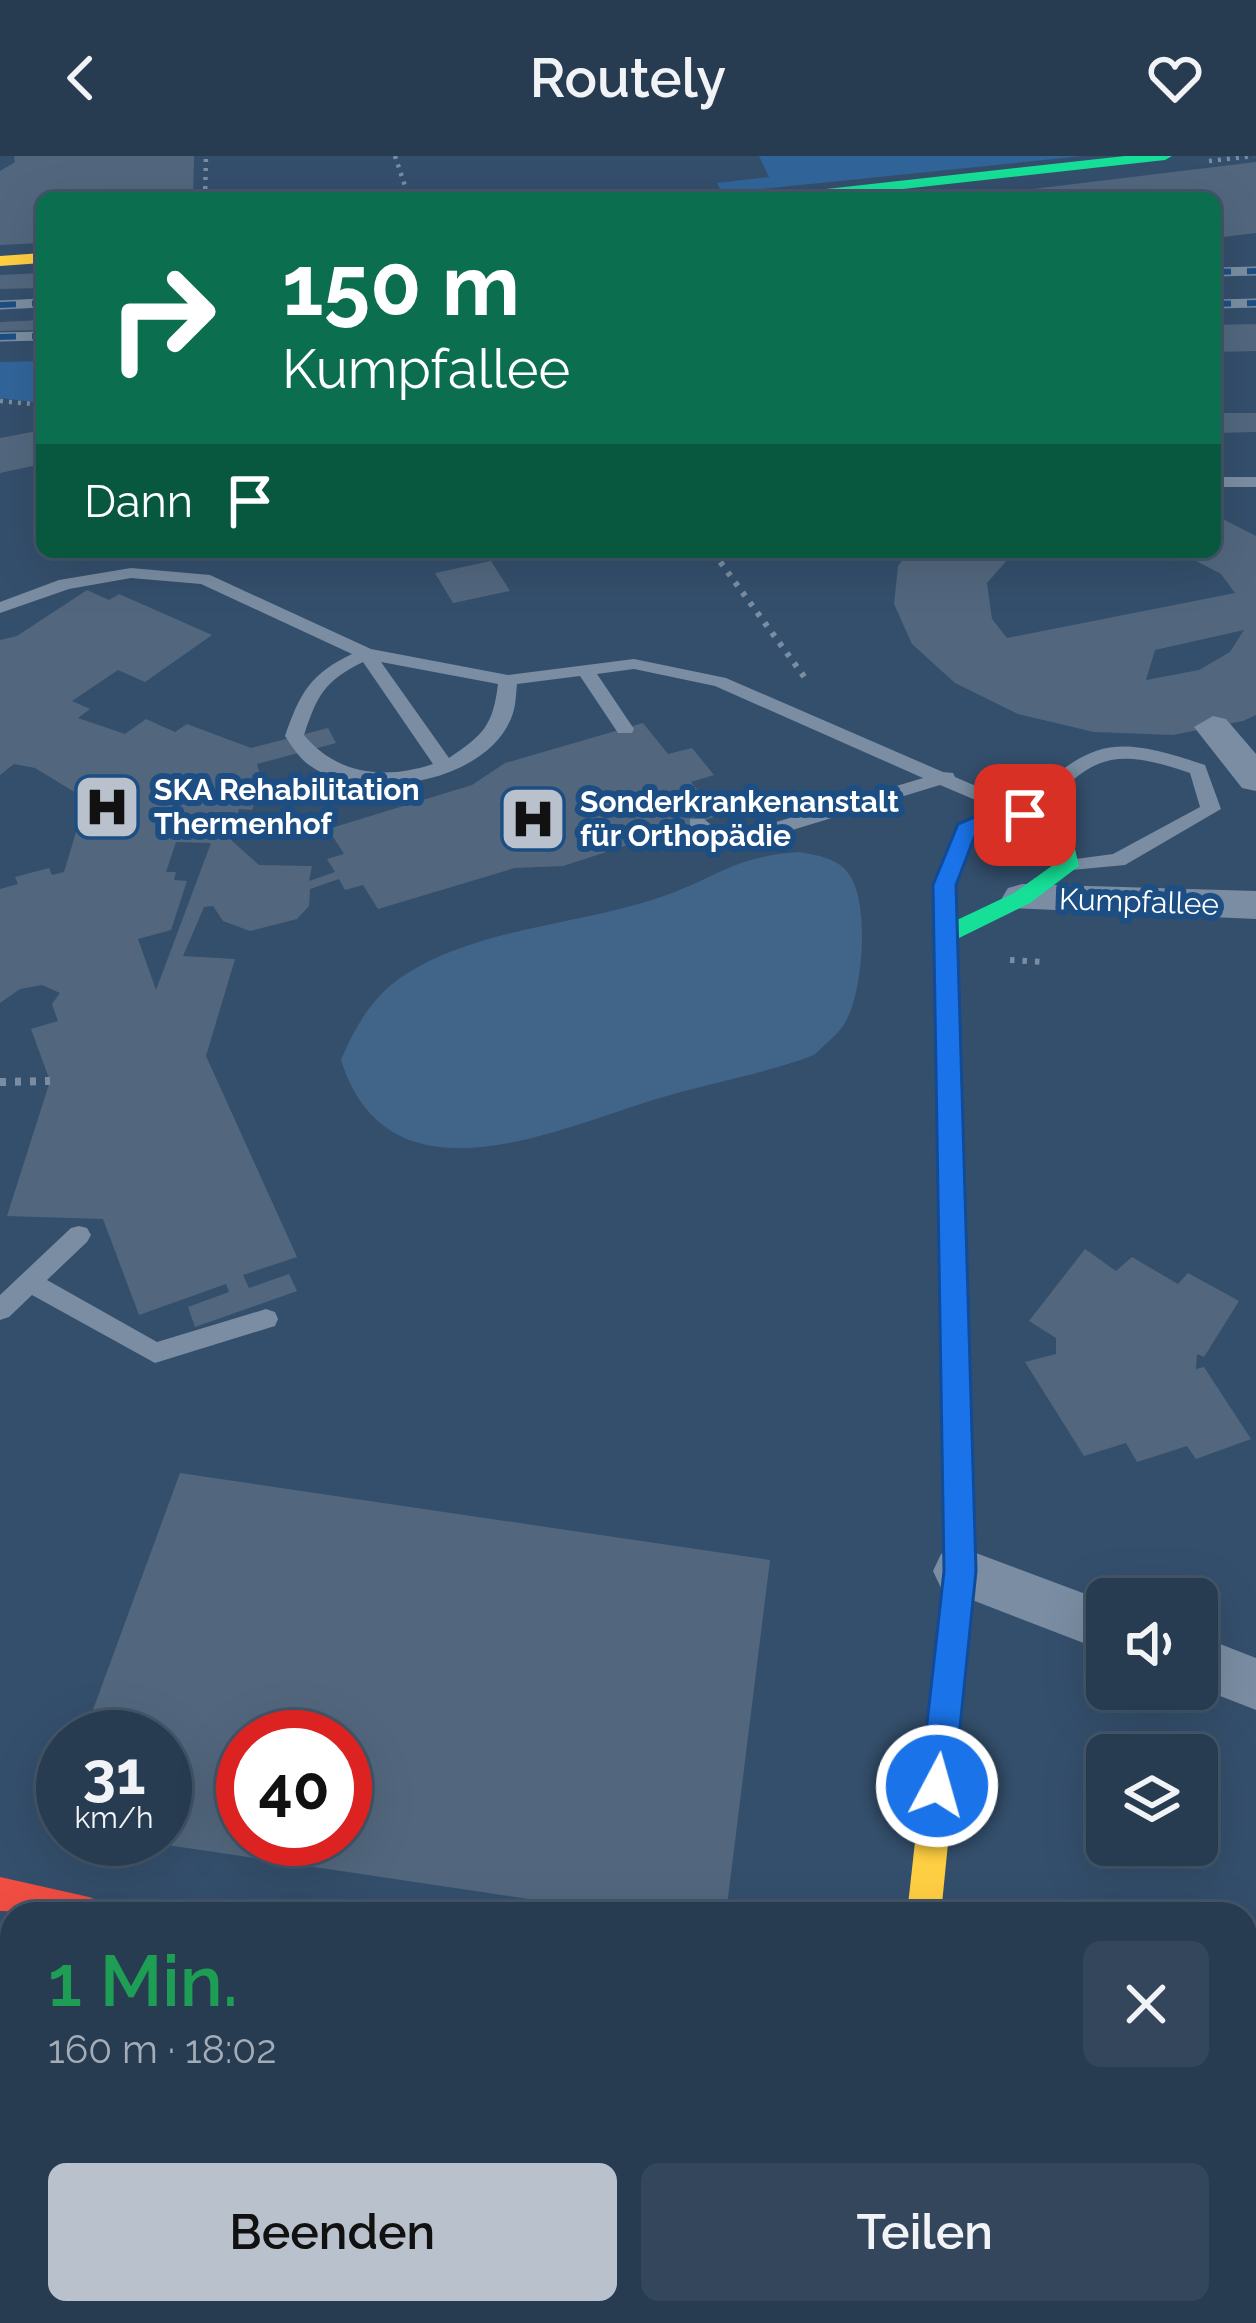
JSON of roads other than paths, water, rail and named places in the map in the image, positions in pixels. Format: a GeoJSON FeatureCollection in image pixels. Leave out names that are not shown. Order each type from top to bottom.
{"type":"FeatureCollection","features":[{"type":"Feature","properties":{"kind":"street"},"geometry":{"type":"LineString","coordinates":[[836,192],[1165,156]]}},
{"type":"Feature","properties":{"kind":"street"},"geometry":{"type":"LineString","coordinates":[[0,261],[36,258]]}},
{"type":"Feature","properties":{"kind":"street"},"geometry":{"type":"LineString","coordinates":[[1213,727],[1256,778]]}},
{"type":"Feature","properties":{"kind":"street"},"geometry":{"type":"LineString","coordinates":[[925,1902],[960,1571],[944,885],[966,829],[986,819],[1025,815]]}},
{"type":"Feature","properties":{"kind":"street","name":"Kumpfallee"},"geometry":{"type":"LineString","coordinates":[[948,934],[1022,898],[1068,866],[1061,829],[1025,815]]}},
{"type":"Feature","properties":{"kind":"street","name":"Kumpfallee"},"geometry":{"type":"LineString","coordinates":[[1022,898],[1256,905]]}},
{"type":"Feature","properties":{"kind":"street"},"geometry":{"type":"LineString","coordinates":[[960,1571],[1086,1619]]}},
{"type":"Feature","properties":{"kind":"street"},"geometry":{"type":"LineString","coordinates":[[1218,1669],[1256,1684]]}},
{"type":"Feature","properties":{"kind":"street"},"geometry":{"type":"LineString","coordinates":[[0,1894],[36,1902]]}},
{"type":"Feature","properties":{"kind":"lane"},"geometry":{"type":"LineString","coordinates":[[1221,482],[1256,482]]}},
{"type":"Feature","properties":{"kind":"lane"},"geometry":{"type":"LineString","coordinates":[[0,608],[64,584],[131,573],[204,579],[366,654],[508,680],[634,664],[678,670],[946,777],[1025,815],[1078,761],[1137,747],[1198,770],[1211,809],[1118,860],[1068,866]]}},
{"type":"Feature","properties":{"kind":"lane"},"geometry":{"type":"LineString","coordinates":[[366,654],[326,673],[294,736],[302,753],[353,776],[411,777],[479,751],[496,734],[510,699],[508,680]]}},
{"type":"Feature","properties":{"kind":"lane"},"geometry":{"type":"LineString","coordinates":[[366,654],[445,767]]}},
{"type":"Feature","properties":{"kind":"lane"},"geometry":{"type":"LineString","coordinates":[[584,669],[625,729]]}},
{"type":"Feature","properties":{"kind":"lane"},"geometry":{"type":"LineString","coordinates":[[697,823],[723,845],[946,777]]}},
{"type":"Feature","properties":{"kind":"lane"},"geometry":{"type":"LineString","coordinates":[[0,1310],[79,1235]]}},
{"type":"Feature","properties":{"kind":"lane"},"geometry":{"type":"LineString","coordinates":[[29,1282],[154,1353],[266,1319]]}},
{"type":"Feature","properties":{"kind":"railway"},"geometry":{"type":"LineString","coordinates":[[1221,272],[1256,271]]}},
{"type":"Feature","properties":{"kind":"railway"},"geometry":{"type":"LineString","coordinates":[[0,305],[36,303]]}},
{"type":"Feature","properties":{"kind":"railway"},"geometry":{"type":"LineString","coordinates":[[1221,304],[1256,303]]}},
{"type":"Feature","properties":{"kind":"railway"},"geometry":{"type":"LineString","coordinates":[[0,337],[36,336]]}},
{"type":"Feature","properties":{"kind":"place","name":"SKA Rehabilitation Thermenhof"},"geometry":{"type":"Point","coordinates":[107,807]}},
{"type":"Feature","properties":{"kind":"place","name":"Sonderkrankenanstalt für Orthopädie"},"geometry":{"type":"Point","coordinates":[533,819]}}]}
